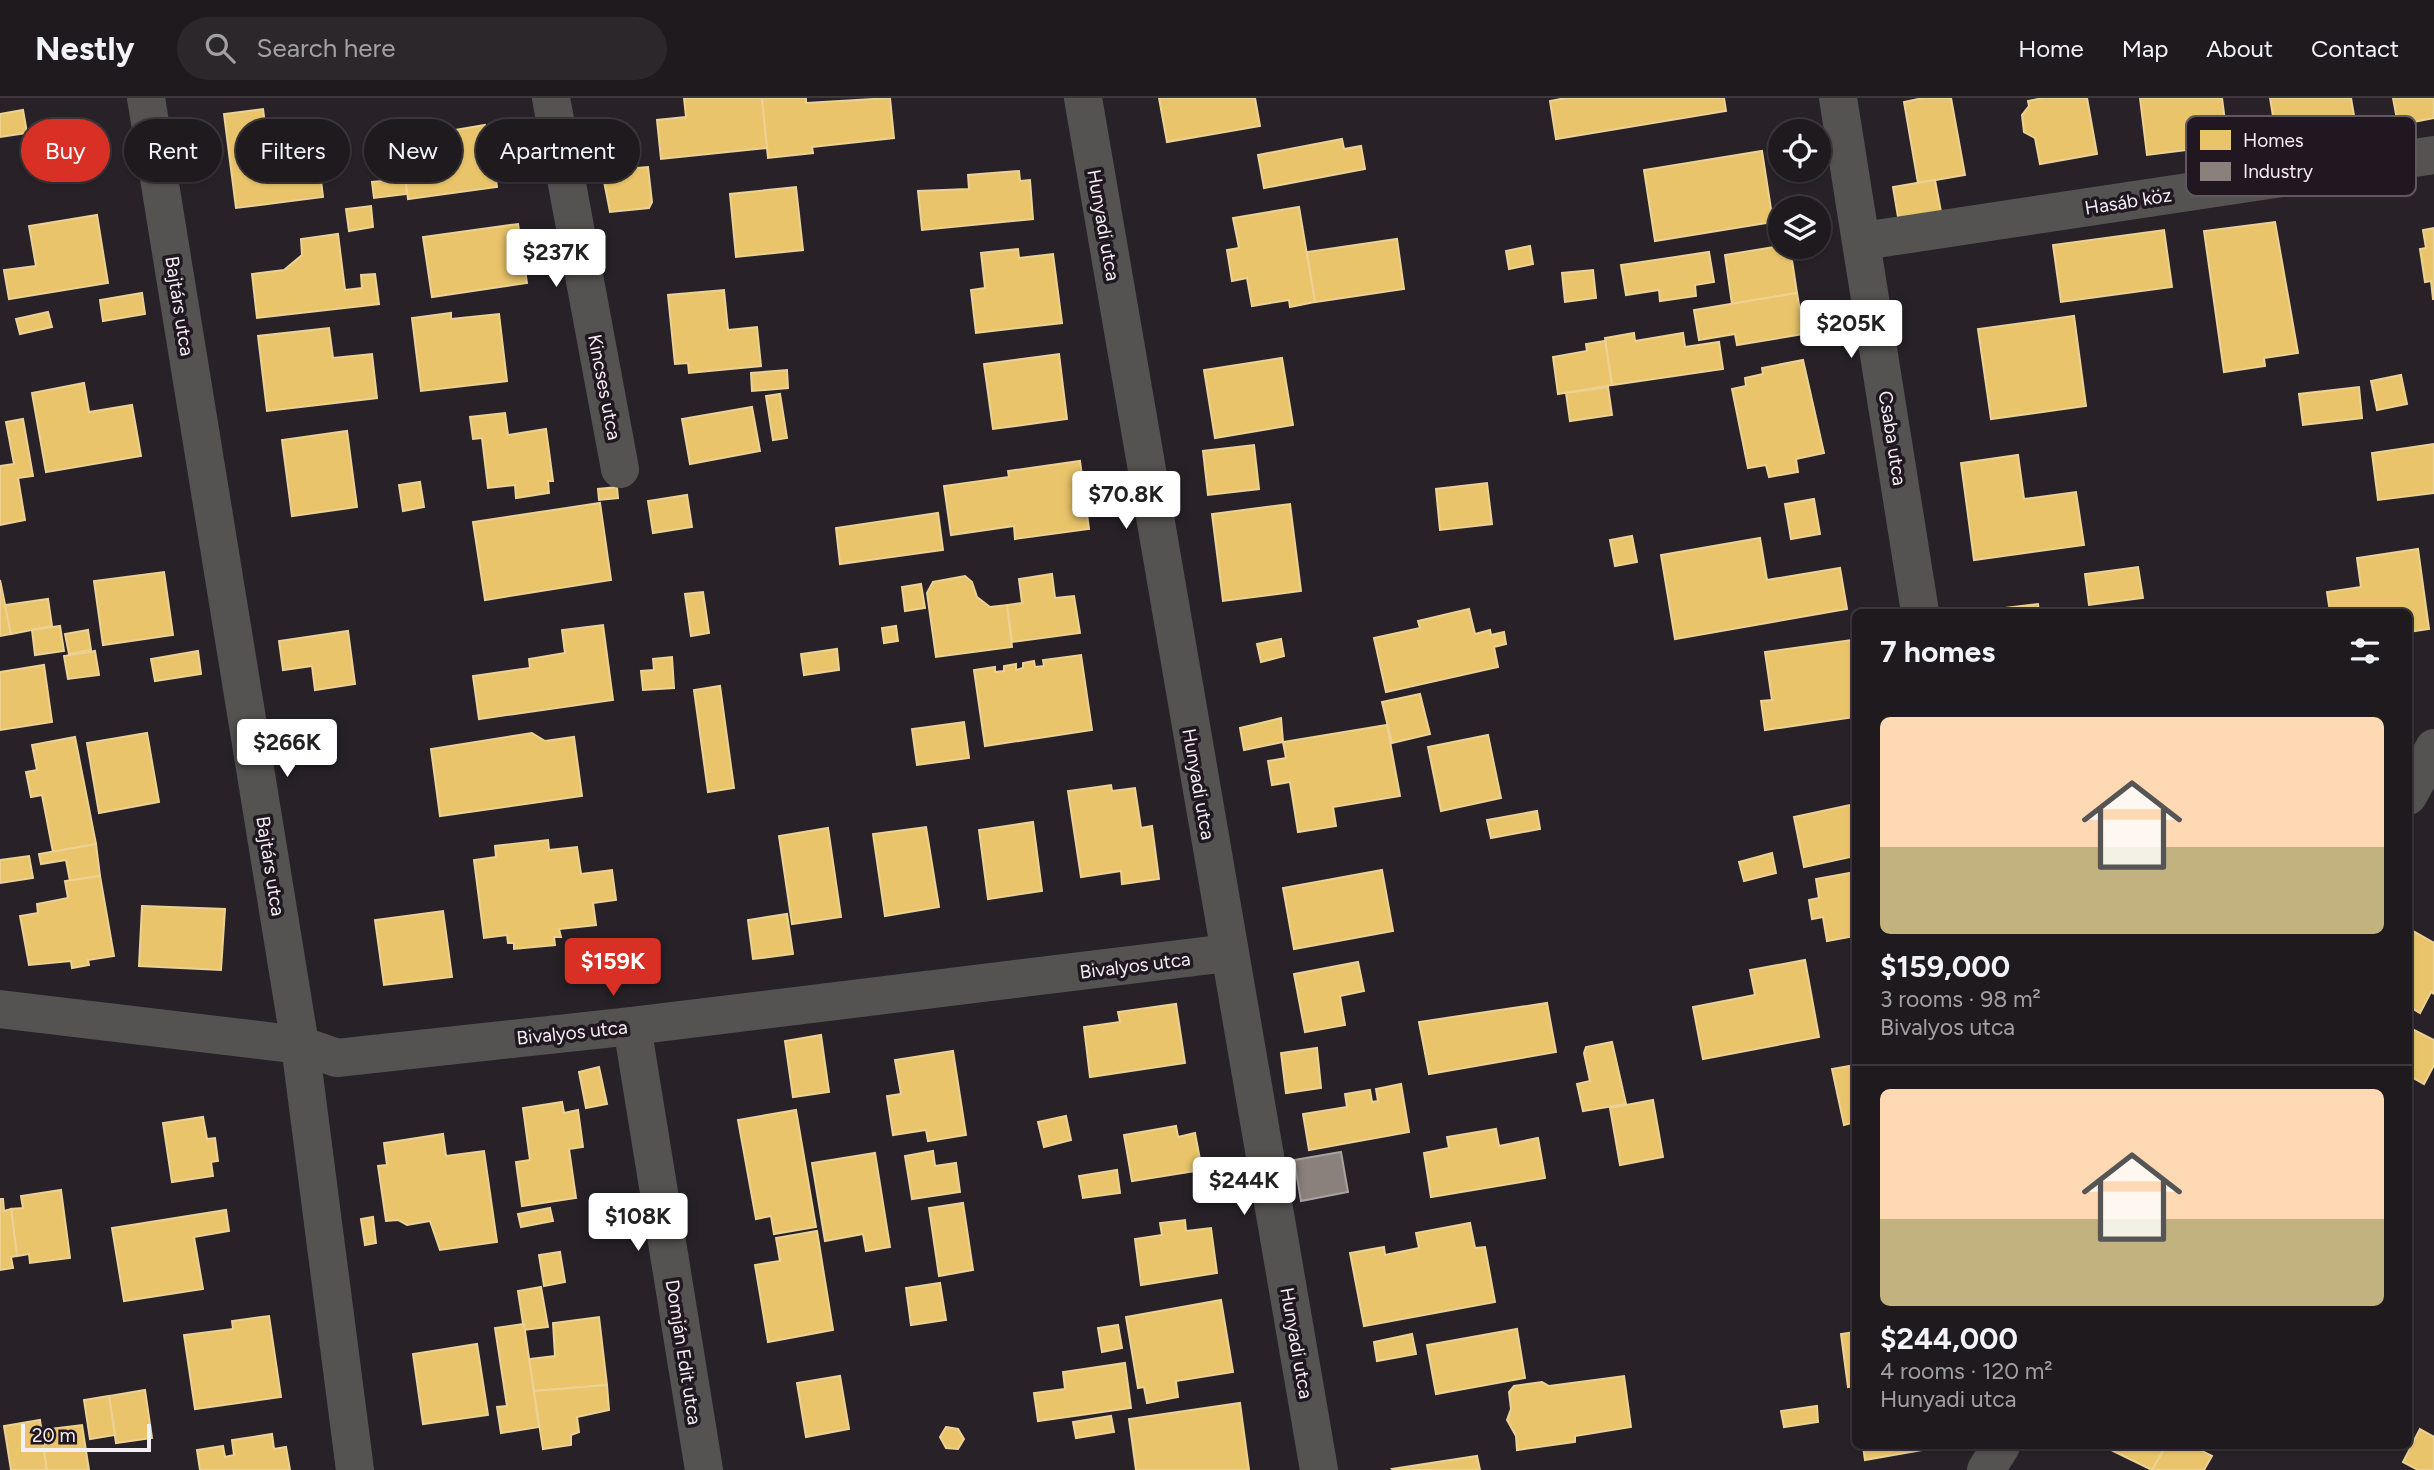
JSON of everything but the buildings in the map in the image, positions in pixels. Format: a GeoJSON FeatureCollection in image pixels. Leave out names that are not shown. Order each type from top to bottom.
{"type":"FeatureCollection","features":[{"type":"Feature","properties":{"kind":"street","name":"Bajtárs utca"},"geometry":{"type":"LineString","coordinates":[[146,98],[300,1045],[355,1470]]}},
{"type":"Feature","properties":{"kind":"street","name":"Kincses utca"},"geometry":{"type":"LineString","coordinates":[[551,98],[620,469]]}},
{"type":"Feature","properties":{"kind":"street","name":"Hunyadi utca"},"geometry":{"type":"LineString","coordinates":[[1083,98],[1319,1470]]}},
{"type":"Feature","properties":{"kind":"street","name":"Csaba utca"},"geometry":{"type":"LineString","coordinates":[[1838,98],[1863,241],[1920,609]]}},
{"type":"Feature","properties":{"kind":"street","name":"Hasáb köz"},"geometry":{"type":"LineString","coordinates":[[2416,158],[2434,155]]}},
{"type":"Feature","properties":{"kind":"street","name":"Hasáb köz"},"geometry":{"type":"LineString","coordinates":[[1863,241],[2186,192]]}},
{"type":"Feature","properties":{"kind":"street"},"geometry":{"type":"LineString","coordinates":[[2412,789],[2434,748]]}},
{"type":"Feature","properties":{"kind":"street","name":"Bivalyos utca"},"geometry":{"type":"LineString","coordinates":[[0,1009],[300,1045],[337,1058],[632,1026],[1228,953]]}},
{"type":"Feature","properties":{"kind":"street","name":"Domján Edit utca"},"geometry":{"type":"LineString","coordinates":[[632,1026],[704,1470]]}},
{"type":"Feature","properties":{"kind":"street"},"geometry":{"type":"LineString","coordinates":[[1986,1470],[1999,1449]]}}]}
